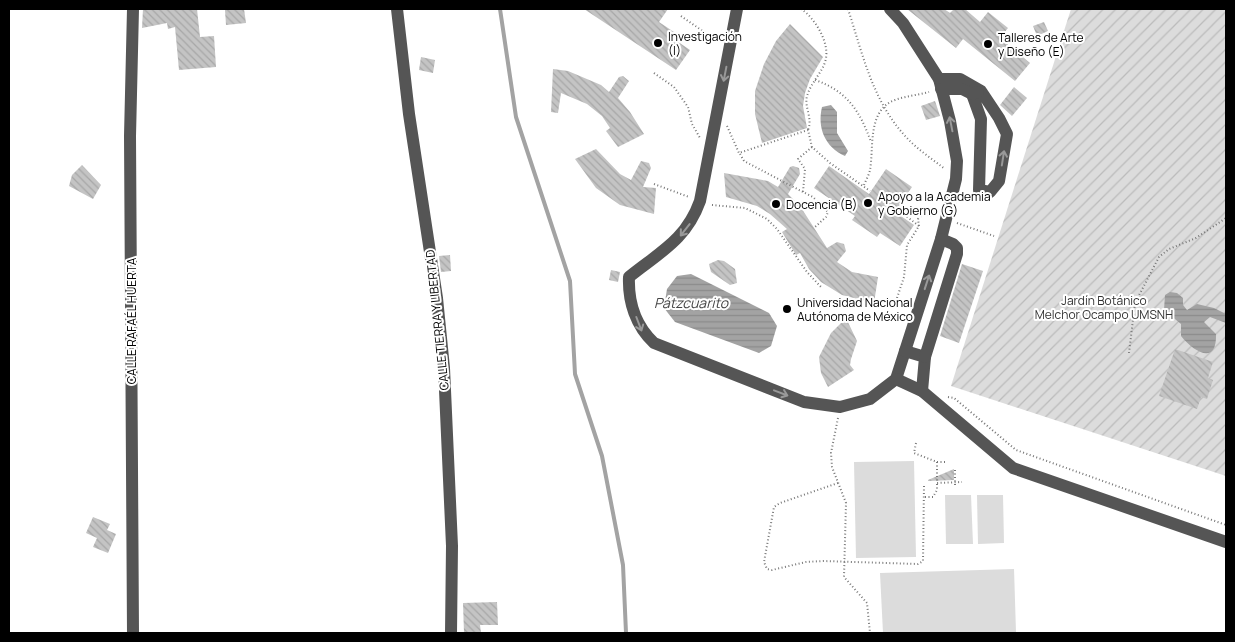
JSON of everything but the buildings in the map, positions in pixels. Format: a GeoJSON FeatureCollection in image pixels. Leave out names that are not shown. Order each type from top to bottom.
{"type":"FeatureCollection","features":[{"type":"Feature","properties":{"kind":"street","name":"CALLE RAFAÉL HUERTA"},"geometry":{"type":"LineString","coordinates":[[133,9],[130,136],[133,633]]}},
{"type":"Feature","properties":{"kind":"street","name":"CALLE TIERRA Y LIBERTAD"},"geometry":{"type":"LineString","coordinates":[[397,9],[410,123],[437,298],[444,368],[452,546],[451,633]]}},
{"type":"Feature","properties":{"kind":"street"},"geometry":{"type":"LineString","coordinates":[[737,9],[700,201],[694,218],[674,244],[629,277],[628,293],[640,330],[654,343],[795,399],[840,407],[870,399],[896,379],[941,239],[956,179],[956,161],[950,121],[940,84],[904,23],[890,9]]}},
{"type":"Feature","properties":{"kind":"street"},"geometry":{"type":"LineString","coordinates":[[940,84],[976,92],[999,118],[1006,134],[999,181],[990,192],[979,190],[981,119],[976,92]]}},
{"type":"Feature","properties":{"kind":"street"},"geometry":{"type":"LineString","coordinates":[[925,393],[925,357],[957,254],[957,248],[953,244],[941,239]]}},
{"type":"Feature","properties":{"kind":"street"},"geometry":{"type":"LineString","coordinates":[[905,351],[925,357]]}},
{"type":"Feature","properties":{"kind":"street"},"geometry":{"type":"LineString","coordinates":[[896,379],[925,393],[1013,468],[1226,542]]}},
{"type":"Feature","properties":{"kind":"path"},"geometry":{"type":"LineString","coordinates":[[801,9],[810,14],[826,49],[826,59],[807,96],[810,118],[808,130],[812,147],[830,163],[870,191]]}},
{"type":"Feature","properties":{"kind":"path"},"geometry":{"type":"LineString","coordinates":[[848,9],[872,87],[884,107],[906,138],[956,179]]}},
{"type":"Feature","properties":{"kind":"path"},"geometry":{"type":"LineString","coordinates":[[681,16],[730,49]]}},
{"type":"Feature","properties":{"kind":"path"},"geometry":{"type":"LineString","coordinates":[[654,73],[674,87],[688,107],[692,124],[700,139],[711,143]]}},
{"type":"Feature","properties":{"kind":"path"},"geometry":{"type":"LineString","coordinates":[[815,80],[833,86],[849,101],[863,121],[871,142]]}},
{"type":"Feature","properties":{"kind":"path"},"geometry":{"type":"LineString","coordinates":[[864,186],[870,171],[871,142],[884,107],[894,100],[940,84]]}},
{"type":"Feature","properties":{"kind":"path"},"geometry":{"type":"LineString","coordinates":[[716,119],[727,126],[744,161],[813,197],[828,212],[826,217],[815,227]]}},
{"type":"Feature","properties":{"kind":"path"},"geometry":{"type":"LineString","coordinates":[[740,153],[808,130]]}},
{"type":"Feature","properties":{"kind":"path"},"geometry":{"type":"LineString","coordinates":[[803,192],[805,169],[798,159],[812,147]]}},
{"type":"Feature","properties":{"kind":"path"},"geometry":{"type":"LineString","coordinates":[[654,184],[709,205],[745,208],[767,219],[778,229],[807,272],[821,287]]}},
{"type":"Feature","properties":{"kind":"path"},"geometry":{"type":"LineString","coordinates":[[919,226],[897,209],[906,212],[925,213],[994,236]]}},
{"type":"Feature","properties":{"kind":"path"},"geometry":{"type":"LineString","coordinates":[[897,298],[904,277],[907,245],[919,226],[918,219],[925,213]]}},
{"type":"Feature","properties":{"kind":"path"},"geometry":{"type":"LineString","coordinates":[[1128,353],[1134,303],[1158,257],[1170,249],[1196,238],[1226,218]]}},
{"type":"Feature","properties":{"kind":"path"},"geometry":{"type":"LineString","coordinates":[[925,393],[954,398],[1016,450],[1226,525]]}},
{"type":"Feature","properties":{"kind":"path"},"geometry":{"type":"LineString","coordinates":[[840,407],[831,453],[832,468],[846,503],[844,577],[867,603],[870,633]]}},
{"type":"Feature","properties":{"kind":"path"},"geometry":{"type":"LineString","coordinates":[[916,443],[914,453],[937,462],[945,462],[945,464]]}},
{"type":"Feature","properties":{"kind":"path"},"geometry":{"type":"LineString","coordinates":[[925,497],[933,496],[937,490],[937,462]]}},
{"type":"Feature","properties":{"kind":"path"},"geometry":{"type":"LineString","coordinates":[[955,470],[955,487]]}},
{"type":"Feature","properties":{"kind":"path"},"geometry":{"type":"LineString","coordinates":[[937,483],[962,482]]}},
{"type":"Feature","properties":{"kind":"path"},"geometry":{"type":"LineString","coordinates":[[838,483],[780,502],[774,508],[764,562],[767,568],[772,570],[806,562],[918,564],[923,562],[924,485]]}},
{"type":"Feature","properties":{"kind":"green space","name":"Jardín Botánico Melchor Ocampo UMSNH"},"geometry":{"type":"Polygon","coordinates":[[[1071,9],[1226,9],[1226,476],[951,386],[1071,9]]]}},
{"type":"Feature","properties":{"kind":"green space"},"geometry":{"type":"Polygon","coordinates":[[[914,461],[916,557],[856,558],[854,462],[914,461]]]}},
{"type":"Feature","properties":{"kind":"green space"},"geometry":{"type":"Polygon","coordinates":[[[945,495],[971,495],[973,544],[946,544],[945,495]]]}},
{"type":"Feature","properties":{"kind":"green space"},"geometry":{"type":"Polygon","coordinates":[[[977,495],[1003,495],[1004,543],[978,544],[977,495]]]}},
{"type":"Feature","properties":{"kind":"green space"},"geometry":{"type":"Polygon","coordinates":[[[1014,569],[1016,633],[883,633],[880,573],[1014,569]]]}},
{"type":"Feature","properties":{"kind":"water"},"geometry":{"type":"Polygon","coordinates":[[[831,105],[837,112],[837,133],[848,151],[845,156],[832,148],[822,129],[822,107],[831,105]]]}},
{"type":"Feature","properties":{"kind":"water","name":"Pátzcuarito"},"geometry":{"type":"Polygon","coordinates":[[[691,274],[769,313],[777,326],[771,346],[759,353],[675,322],[664,308],[667,289],[677,276],[691,274]]]}},
{"type":"Feature","properties":{"kind":"water"},"geometry":{"type":"Polygon","coordinates":[[[1170,292],[1177,293],[1183,298],[1183,305],[1187,310],[1197,304],[1214,308],[1226,314],[1226,323],[1210,317],[1204,322],[1216,334],[1213,350],[1209,353],[1198,351],[1186,342],[1181,336],[1181,324],[1164,310],[1165,295],[1170,292]]]}},
{"type":"Feature","properties":{"kind":"waterway"},"geometry":{"type":"LineString","coordinates":[[500,9],[516,117],[570,281],[575,374],[602,456],[623,565],[626,633]]}},
{"type":"Feature","properties":{"kind":"place","name":"Investigación (I)"},"geometry":{"type":"Point","coordinates":[658,43]}},
{"type":"Feature","properties":{"kind":"place","name":"Talleres de Arte y Diseño (E)"},"geometry":{"type":"Point","coordinates":[988,44]}},
{"type":"Feature","properties":{"kind":"place","name":"Apoyo a la Academia y Gobierno (G)"},"geometry":{"type":"Point","coordinates":[868,203]}},
{"type":"Feature","properties":{"kind":"place","name":"Docencia (B)"},"geometry":{"type":"Point","coordinates":[776,204]}},
{"type":"Feature","properties":{"kind":"place","name":"Universidad Nacional Autónoma de México"},"geometry":{"type":"Point","coordinates":[787,309]}}]}
